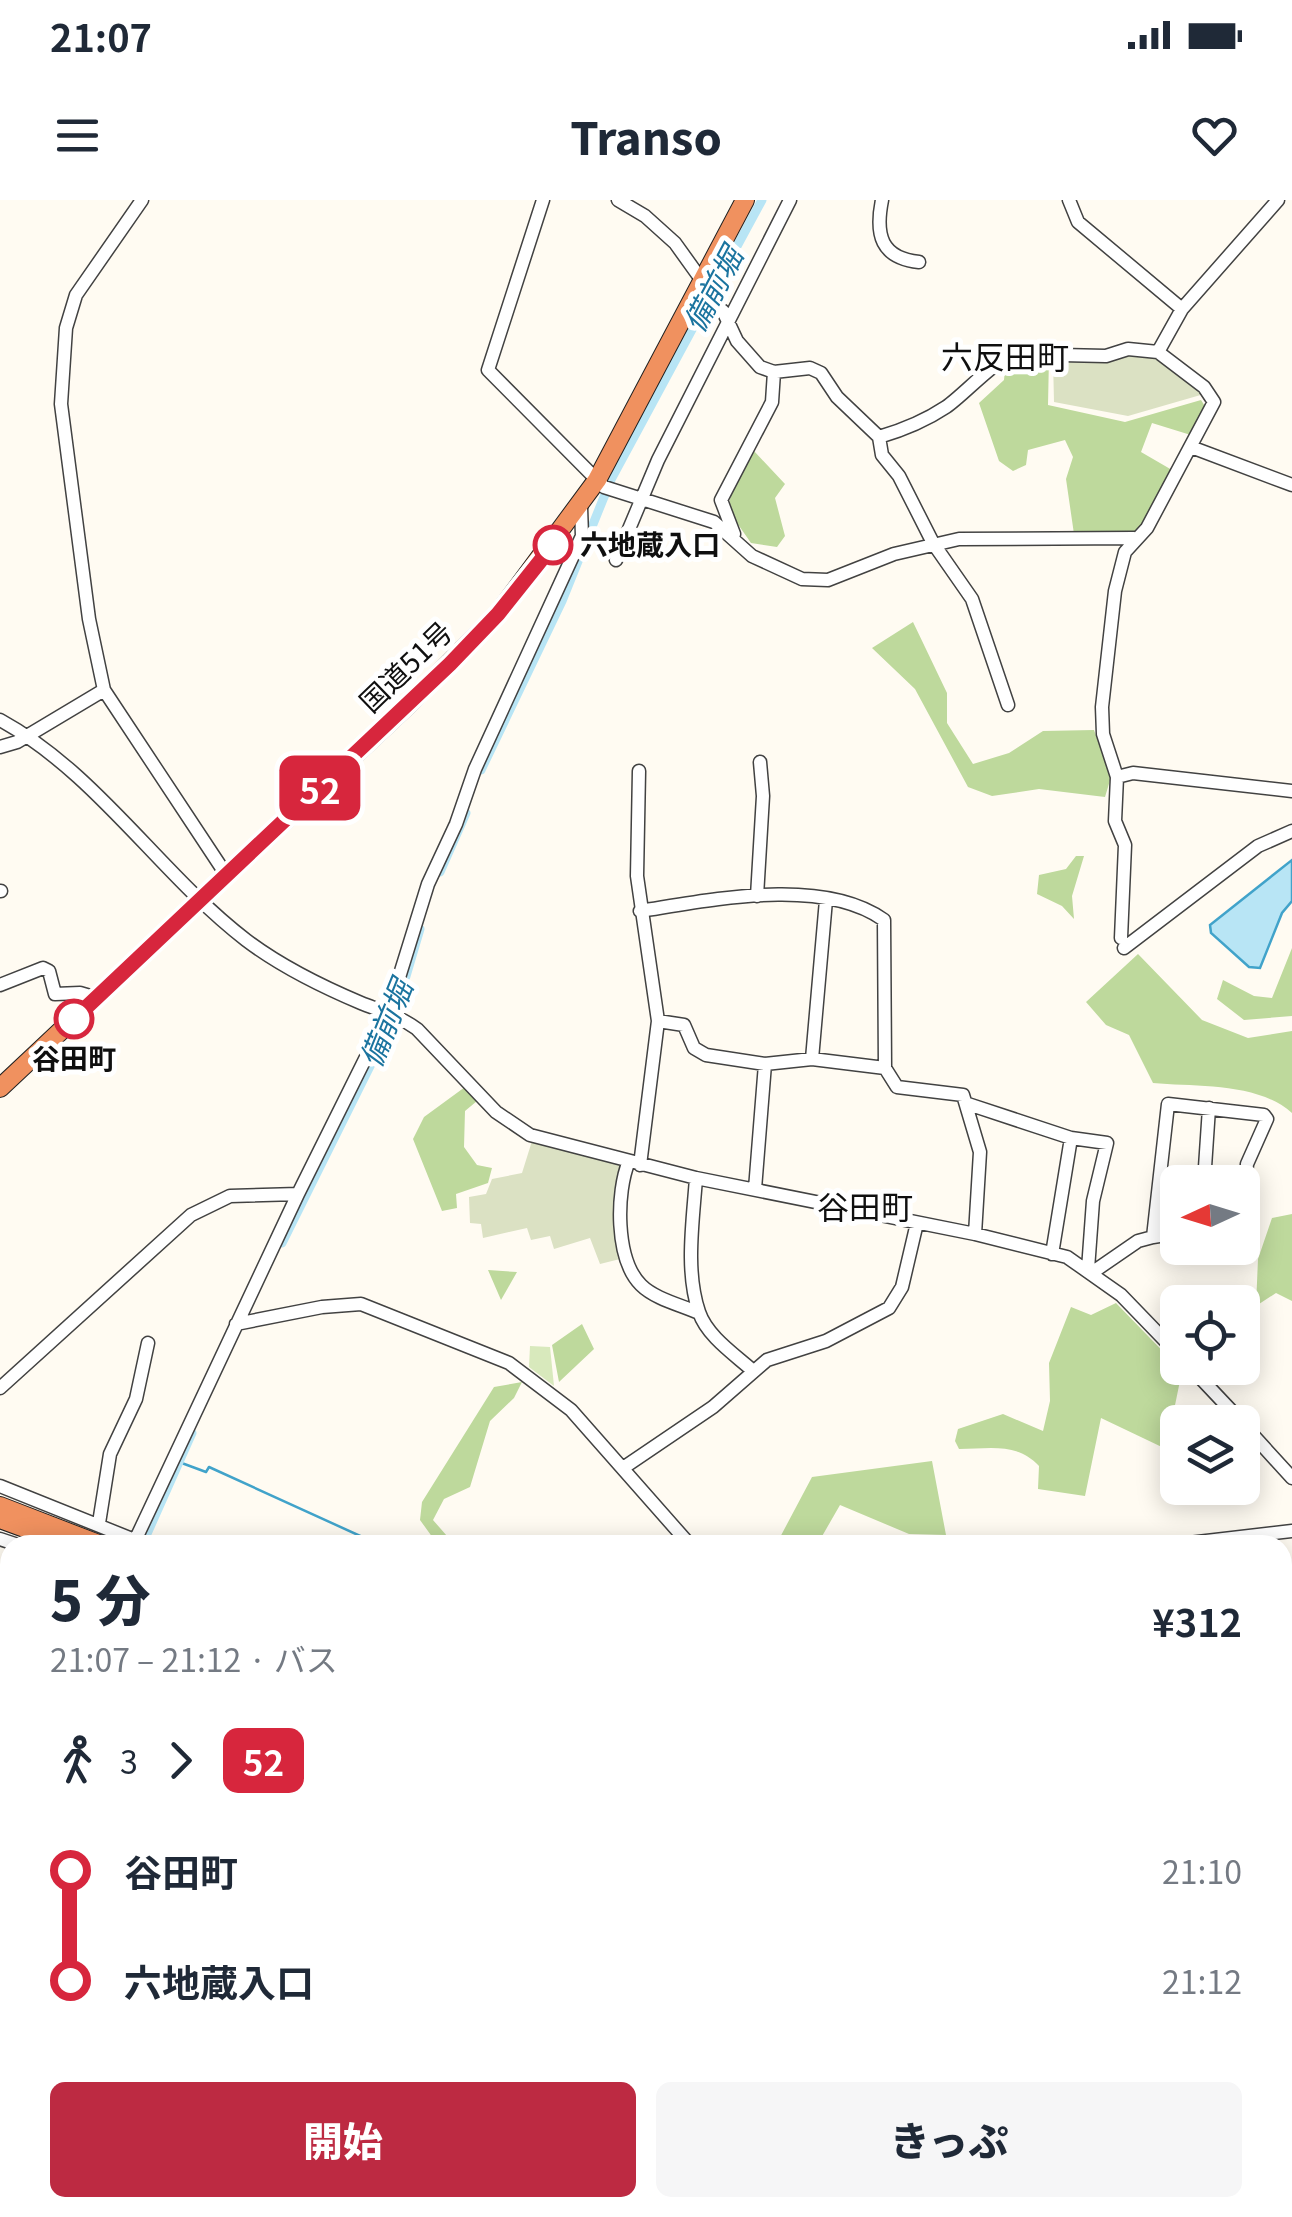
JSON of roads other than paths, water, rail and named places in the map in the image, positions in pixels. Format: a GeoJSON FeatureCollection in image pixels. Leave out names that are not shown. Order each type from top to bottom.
{"type":"FeatureCollection","features":[{"type":"Feature","properties":{"kind":"highway","name":"国道51号"},"geometry":{"type":"LineString","coordinates":[[0,1088],[202,900],[498,614],[581,507],[705,293],[744,200]]}},
{"type":"Feature","properties":{"kind":"highway"},"geometry":{"type":"LineString","coordinates":[[0,1506],[75,1535]]}},
{"type":"Feature","properties":{"kind":"highway"},"geometry":{"type":"LineString","coordinates":[[0,1520],[43,1535]]}},
{"type":"Feature","properties":{"kind":"street"},"geometry":{"type":"LineString","coordinates":[[142,200],[76,295],[66,328],[61,404],[90,620],[104,690],[227,876]]}},
{"type":"Feature","properties":{"kind":"street"},"geometry":{"type":"LineString","coordinates":[[543,200],[488,370],[604,487],[714,522],[772,568],[818,581],[933,543],[988,537],[1134,538]]}},
{"type":"Feature","properties":{"kind":"street"},"geometry":{"type":"LineString","coordinates":[[618,200],[646,216],[675,244],[747,355],[774,372],[810,368],[821,373],[838,397],[879,437],[882,456],[904,486],[933,543],[972,599],[1008,704]]}},
{"type":"Feature","properties":{"kind":"street"},"geometry":{"type":"LineString","coordinates":[[616,560],[641,497],[790,200]]}},
{"type":"Feature","properties":{"kind":"street"},"geometry":{"type":"LineString","coordinates":[[882,200],[878,219],[885,250],[895,258],[919,262]]}},
{"type":"Feature","properties":{"kind":"street"},"geometry":{"type":"LineString","coordinates":[[1070,200],[1078,222],[1182,309]]}},
{"type":"Feature","properties":{"kind":"street"},"geometry":{"type":"LineString","coordinates":[[1158,352],[1182,309],[1278,200]]}},
{"type":"Feature","properties":{"kind":"street"},"geometry":{"type":"LineString","coordinates":[[879,437],[914,425],[944,408],[1006,355],[1106,356],[1128,349],[1158,352],[1204,387],[1214,402],[1147,528],[1134,538],[1119,567],[1114,591],[1102,707],[1106,745],[1117,778],[1115,820],[1125,845],[1122,943],[1258,846],[1292,831]]}},
{"type":"Feature","properties":{"kind":"street"},"geometry":{"type":"LineString","coordinates":[[737,544],[722,500],[772,402],[774,372]]}},
{"type":"Feature","properties":{"kind":"street"},"geometry":{"type":"LineString","coordinates":[[1192,447],[1292,485]]}},
{"type":"Feature","properties":{"kind":"street"},"geometry":{"type":"LineString","coordinates":[[145,1535],[298,1194],[393,1014],[420,908],[582,536],[581,507]]}},
{"type":"Feature","properties":{"kind":"street"},"geometry":{"type":"LineString","coordinates":[[0,747],[104,690]]}},
{"type":"Feature","properties":{"kind":"street"},"geometry":{"type":"LineString","coordinates":[[0,720],[26,735],[257,948],[335,991],[393,1014],[417,1029],[512,1127],[551,1142],[696,1178],[975,1234],[1052,1254],[1091,1271],[1160,1337]]}},
{"type":"Feature","properties":{"kind":"street"},"geometry":{"type":"LineString","coordinates":[[464,757],[477,770]]}},
{"type":"Feature","properties":{"kind":"street"},"geometry":{"type":"LineString","coordinates":[[758,896],[763,811],[760,762]]}},
{"type":"Feature","properties":{"kind":"street"},"geometry":{"type":"LineString","coordinates":[[638,771],[635,818],[640,911],[654,972],[658,1021],[635,1163],[618,1195],[635,1276],[648,1290],[699,1313]]}},
{"type":"Feature","properties":{"kind":"street"},"geometry":{"type":"LineString","coordinates":[[1117,778],[1150,775],[1292,791]]}},
{"type":"Feature","properties":{"kind":"street"},"geometry":{"type":"LineString","coordinates":[[640,911],[786,894],[858,905],[884,920],[885,1068],[897,1087],[963,1095],[968,1104],[980,1152],[975,1234]]}},
{"type":"Feature","properties":{"kind":"street"},"geometry":{"type":"LineString","coordinates":[[812,1059],[826,900]]}},
{"type":"Feature","properties":{"kind":"street"},"geometry":{"type":"LineString","coordinates":[[0,985],[43,968],[49,971],[55,994],[80,993],[96,998]]}},
{"type":"Feature","properties":{"kind":"street"},"geometry":{"type":"LineString","coordinates":[[658,1021],[684,1025],[694,1048],[706,1055],[765,1064],[812,1059],[885,1068]]}},
{"type":"Feature","properties":{"kind":"street"},"geometry":{"type":"LineString","coordinates":[[755,1189],[765,1064]]}},
{"type":"Feature","properties":{"kind":"street"},"geometry":{"type":"LineString","coordinates":[[968,1104],[1071,1138],[1106,1143],[1093,1201],[1091,1271]]}},
{"type":"Feature","properties":{"kind":"street"},"geometry":{"type":"LineString","coordinates":[[1152,1238],[1168,1104],[1264,1115],[1267,1119],[1247,1165]]}},
{"type":"Feature","properties":{"kind":"street"},"geometry":{"type":"LineString","coordinates":[[1205,1165],[1210,1108]]}},
{"type":"Feature","properties":{"kind":"street"},"geometry":{"type":"LineString","coordinates":[[1052,1254],[1071,1138]]}},
{"type":"Feature","properties":{"kind":"street"},"geometry":{"type":"LineString","coordinates":[[696,1178],[691,1259],[699,1313],[714,1336],[752,1370]]}},
{"type":"Feature","properties":{"kind":"street"},"geometry":{"type":"LineString","coordinates":[[0,1388],[192,1215],[230,1196],[298,1194]]}},
{"type":"Feature","properties":{"kind":"street"},"geometry":{"type":"LineString","coordinates":[[623,1468],[713,1407],[767,1360],[826,1341],[894,1303],[904,1280],[917,1223]]}},
{"type":"Feature","properties":{"kind":"street"},"geometry":{"type":"LineString","coordinates":[[1091,1271],[1138,1241],[1160,1236]]}},
{"type":"Feature","properties":{"kind":"street"},"geometry":{"type":"LineString","coordinates":[[242,1323],[333,1305],[361,1304],[523,1371],[571,1410],[681,1535]]}},
{"type":"Feature","properties":{"kind":"street"},"geometry":{"type":"LineString","coordinates":[[100,1524],[110,1454],[136,1399],[148,1344]]}},
{"type":"Feature","properties":{"kind":"street"},"geometry":{"type":"LineString","coordinates":[[1206,1385],[1225,1405]]}},
{"type":"Feature","properties":{"kind":"street"},"geometry":{"type":"LineString","coordinates":[[1260,1443],[1292,1478]]}},
{"type":"Feature","properties":{"kind":"street"},"geometry":{"type":"LineString","coordinates":[[0,1486],[124,1535]]}},
{"type":"Feature","properties":{"kind":"street"},"geometry":{"type":"LineString","coordinates":[[1252,1535],[1292,1531]]}},
{"type":"Feature","properties":{"kind":"water"},"geometry":{"type":"Polygon","coordinates":[[[1292,860],[1292,901],[1282,913],[1260,968],[1249,967],[1211,933],[1210,925],[1292,860]]]}},
{"type":"Feature","properties":{"kind":"waterway","name":"備前堀"},"geometry":{"type":"LineString","coordinates":[[608,485],[762,200]]}},
{"type":"Feature","properties":{"kind":"waterway","name":"備前堀"},"geometry":{"type":"LineString","coordinates":[[481,770],[562,601],[606,492]]}},
{"type":"Feature","properties":{"kind":"waterway","name":"備前堀"},"geometry":{"type":"LineString","coordinates":[[440,872],[466,813]]}},
{"type":"Feature","properties":{"kind":"waterway","name":"備前堀"},"geometry":{"type":"LineString","coordinates":[[282,1243],[393,1020],[420,929]]}},
{"type":"Feature","properties":{"kind":"waterway","name":"備前堀"},"geometry":{"type":"LineString","coordinates":[[146,1535],[192,1433]]}},
{"type":"Feature","properties":{"kind":"waterway"},"geometry":{"type":"LineString","coordinates":[[179,1462],[206,1472],[209,1467],[358,1535]]}},
{"type":"Feature","properties":{"kind":"place","name":"六地蔵入口"},"geometry":{"type":"Point","coordinates":[553,545]}},
{"type":"Feature","properties":{"kind":"place","name":"谷田町"},"geometry":{"type":"Point","coordinates":[74,1019]}},
{"type":"Feature","properties":{"kind":"district","name":"六反田町"},"geometry":{"type":"Point","coordinates":[1005,358]}},
{"type":"Feature","properties":{"kind":"district","name":"谷田町"},"geometry":{"type":"Point","coordinates":[865,1208]}}]}
